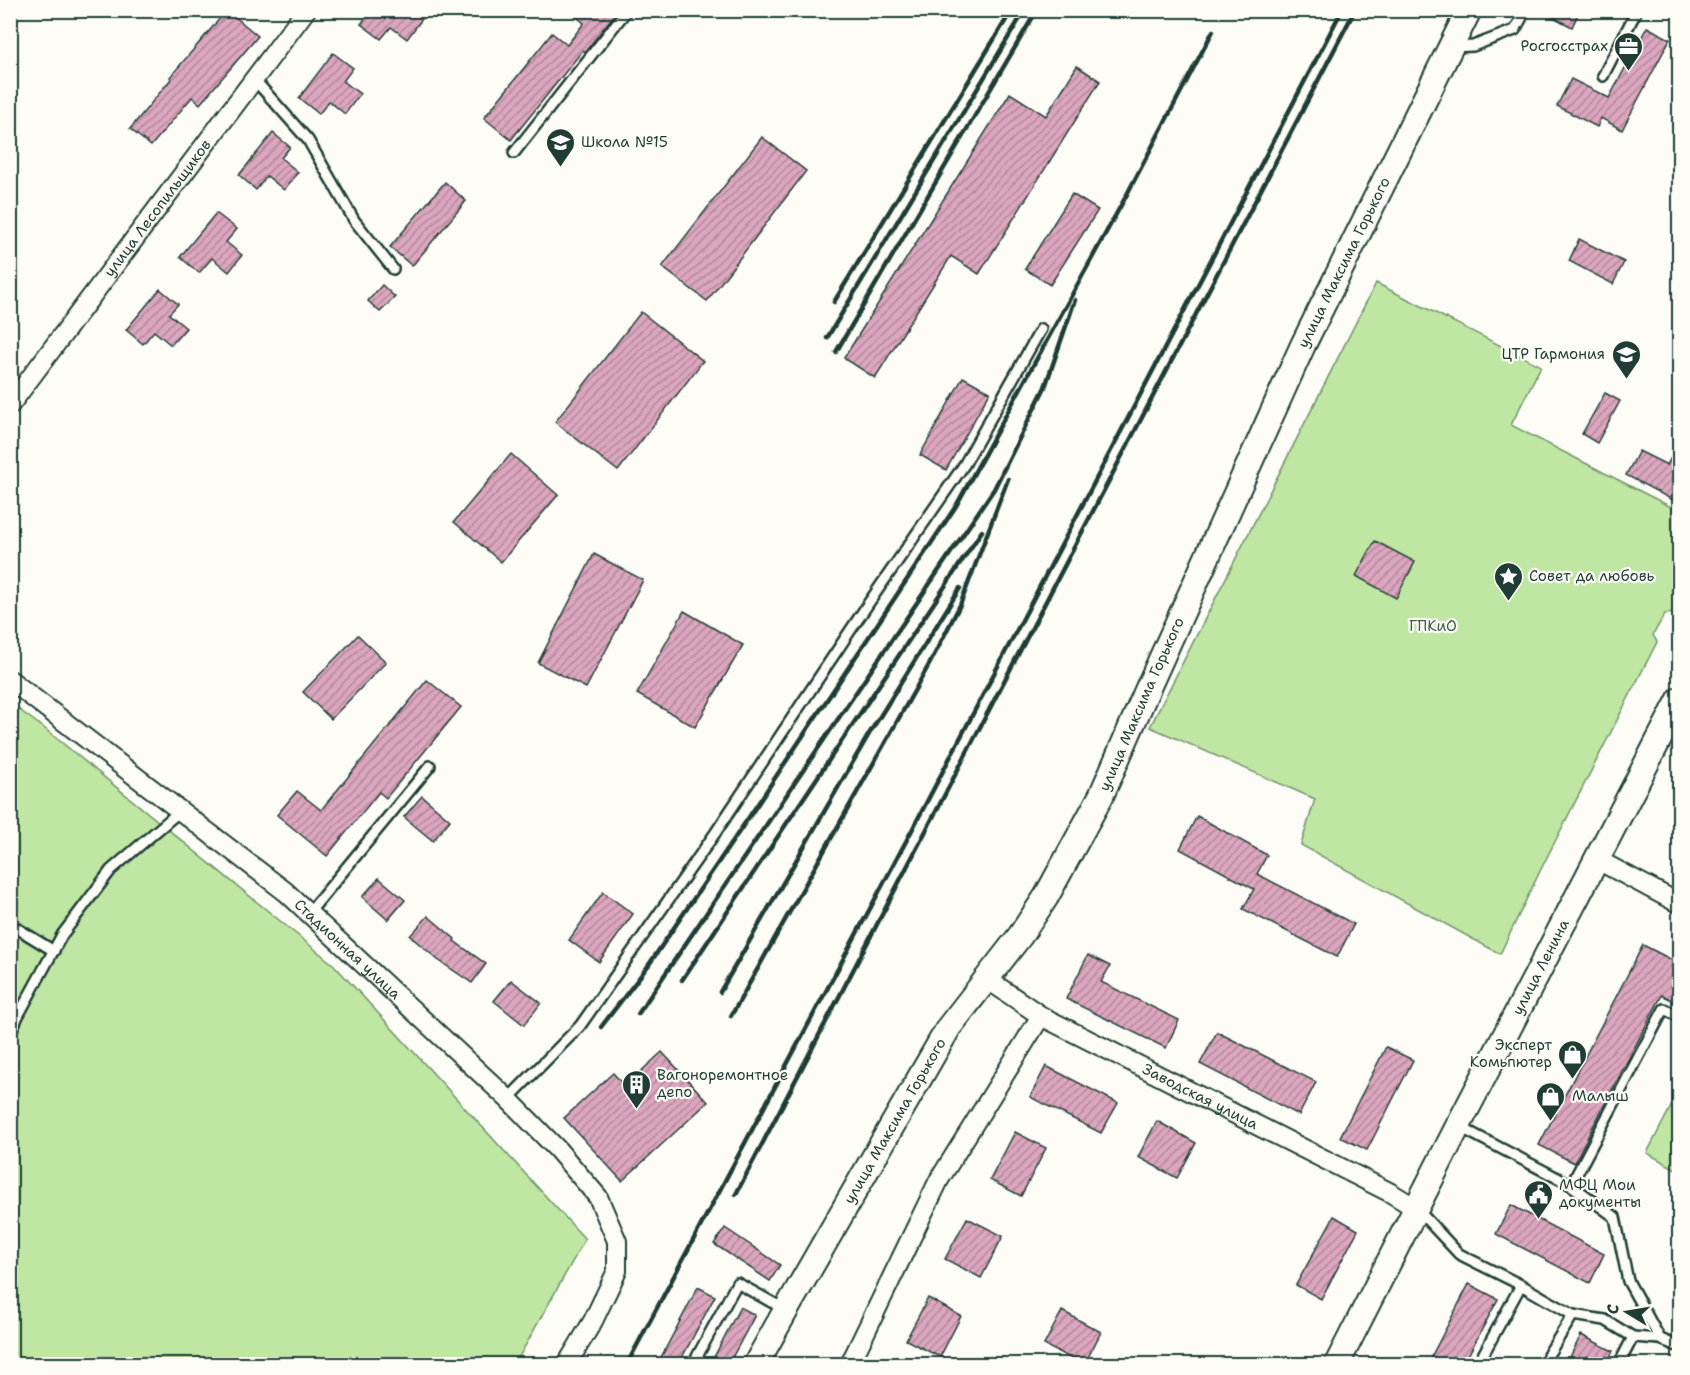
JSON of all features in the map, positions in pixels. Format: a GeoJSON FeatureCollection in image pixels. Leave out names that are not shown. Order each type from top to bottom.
{"type":"FeatureCollection","features":[{"type":"Feature","properties":{"kind":"street","name":"улица Лесопильщиков"},"geometry":{"type":"LineString","coordinates":[[10,405],[306,10]]}},
{"type":"Feature","properties":{"kind":"street","name":"улица Максима Горького"},"geometry":{"type":"LineString","coordinates":[[756,1365],[949,1028],[1046,897],[1101,796],[1303,345],[1469,10]]}},
{"type":"Feature","properties":{"kind":"street","name":"Стадионная улица"},"geometry":{"type":"LineString","coordinates":[[10,680],[286,892],[508,1099],[557,1149],[598,1197],[617,1241],[617,1271],[593,1321],[567,1365]]}},
{"type":"Feature","properties":{"kind":"street","name":"улица Ленина"},"geometry":{"type":"LineString","coordinates":[[1337,1365],[1458,1126],[1680,699]]}},
{"type":"Feature","properties":{"kind":"street"},"geometry":{"type":"LineString","coordinates":[[1596,859],[1680,904]]}},
{"type":"Feature","properties":{"kind":"street","name":"Заводская улица"},"geometry":{"type":"LineString","coordinates":[[987,979],[1041,1016],[1391,1192],[1417,1209]]}},
{"type":"Feature","properties":{"kind":"street"},"geometry":{"type":"LineString","coordinates":[[850,1365],[939,1180],[1041,1016]]}},
{"type":"Feature","properties":{"kind":"lane"},"geometry":{"type":"LineString","coordinates":[[514,153],[627,10]]}},
{"type":"Feature","properties":{"kind":"lane"},"geometry":{"type":"LineString","coordinates":[[1450,48],[1473,46],[1515,30],[1526,10]]}},
{"type":"Feature","properties":{"kind":"lane"},"geometry":{"type":"LineString","coordinates":[[1603,76],[1637,10]]}},
{"type":"Feature","properties":{"kind":"lane"},"geometry":{"type":"LineString","coordinates":[[254,78],[308,140],[354,220],[393,269]]}},
{"type":"Feature","properties":{"kind":"lane"},"geometry":{"type":"LineString","coordinates":[[508,1099],[580,1026],[716,832],[964,465],[1041,329]]}},
{"type":"Feature","properties":{"kind":"lane"},"geometry":{"type":"LineString","coordinates":[[308,914],[430,766]]}},
{"type":"Feature","properties":{"kind":"lane"},"geometry":{"type":"LineString","coordinates":[[10,1034],[62,935],[111,870],[181,810]]}},
{"type":"Feature","properties":{"kind":"lane"},"geometry":{"type":"LineString","coordinates":[[10,924],[54,951]]}},
{"type":"Feature","properties":{"kind":"lane"},"geometry":{"type":"LineString","coordinates":[[1571,1185],[1664,1009],[1680,1017]]}},
{"type":"Feature","properties":{"kind":"lane"},"geometry":{"type":"LineString","coordinates":[[1458,1126],[1571,1185],[1615,1217],[1628,1281],[1660,1340]]}},
{"type":"Feature","properties":{"kind":"lane"},"geometry":{"type":"LineString","coordinates":[[1417,1209],[1459,1254],[1521,1285],[1573,1315],[1605,1320],[1633,1337],[1660,1340],[1680,1347]]}},
{"type":"Feature","properties":{"kind":"lane"},"geometry":{"type":"LineString","coordinates":[[693,1365],[737,1283],[786,1310]]}},
{"type":"Feature","properties":{"kind":"lane"},"geometry":{"type":"LineString","coordinates":[[1479,1365],[1521,1285]]}},
{"type":"Feature","properties":{"kind":"lane"},"geometry":{"type":"LineString","coordinates":[[1548,1365],[1548,1355],[1573,1315]]}},
{"type":"Feature","properties":{"kind":"lane"},"geometry":{"type":"LineString","coordinates":[[1619,1365],[1633,1337]]}},
{"type":"Feature","properties":{"kind":"green space","name":"ГПКиО"},"geometry":{"type":"Polygon","coordinates":[[[1376,283],[1541,366],[1511,425],[1679,511],[1679,600],[1673,613],[1665,614],[1653,635],[1657,642],[1500,954],[1301,845],[1315,799],[1150,727],[1376,283]]]}},
{"type":"Feature","properties":{"kind":"green space"},"geometry":{"type":"Polygon","coordinates":[[[10,703],[44,728],[334,965],[585,1239],[515,1364],[11,1364],[10,703]]]}},
{"type":"Feature","properties":{"kind":"green space"},"geometry":{"type":"Polygon","coordinates":[[[1679,1091],[1679,1171],[1647,1153],[1679,1091]]]}},
{"type":"Feature","properties":{"kind":"building"},"geometry":{"type":"Polygon","coordinates":[[[227,10],[258,36],[200,104],[192,97],[151,146],[130,129],[171,79],[170,77],[227,10]]]}},
{"type":"Feature","properties":{"kind":"building"},"geometry":{"type":"Polygon","coordinates":[[[371,10],[410,10],[422,19],[407,39],[391,27],[381,39],[361,24],[371,10]]]}},
{"type":"Feature","properties":{"kind":"building"},"geometry":{"type":"Polygon","coordinates":[[[568,10],[618,10],[511,140],[484,118],[552,33],[567,45],[584,23],[568,10]]]}},
{"type":"Feature","properties":{"kind":"building"},"geometry":{"type":"Polygon","coordinates":[[[1540,10],[1580,10],[1572,27],[1540,10]]]}},
{"type":"Feature","properties":{"kind":"building"},"geometry":{"type":"Polygon","coordinates":[[[1647,27],[1670,39],[1622,130],[1601,118],[1597,127],[1557,106],[1571,79],[1609,98],[1647,27]]]}},
{"type":"Feature","properties":{"kind":"building"},"geometry":{"type":"Polygon","coordinates":[[[333,53],[353,68],[343,81],[360,94],[345,114],[329,101],[319,114],[299,98],[333,53]]]}},
{"type":"Feature","properties":{"kind":"building"},"geometry":{"type":"Polygon","coordinates":[[[1077,66],[1100,81],[979,274],[951,256],[875,378],[844,358],[1010,93],[1046,116],[1077,66]]]}},
{"type":"Feature","properties":{"kind":"building"},"geometry":{"type":"Polygon","coordinates":[[[273,133],[290,147],[281,158],[298,172],[284,190],[267,176],[256,190],[239,175],[273,133]]]}},
{"type":"Feature","properties":{"kind":"building"},"geometry":{"type":"Polygon","coordinates":[[[762,137],[806,171],[707,301],[662,267],[762,137]]]}},
{"type":"Feature","properties":{"kind":"building"},"geometry":{"type":"Polygon","coordinates":[[[445,182],[466,201],[412,266],[390,247],[445,182]]]}},
{"type":"Feature","properties":{"kind":"building"},"geometry":{"type":"Polygon","coordinates":[[[1072,194],[1098,210],[1050,285],[1025,269],[1072,194]]]}},
{"type":"Feature","properties":{"kind":"building"},"geometry":{"type":"Polygon","coordinates":[[[216,213],[237,229],[226,242],[242,255],[229,272],[212,258],[199,273],[180,257],[216,213]]]}},
{"type":"Feature","properties":{"kind":"building"},"geometry":{"type":"Polygon","coordinates":[[[1579,239],[1624,262],[1613,284],[1569,261],[1579,239]]]}},
{"type":"Feature","properties":{"kind":"building"},"geometry":{"type":"Polygon","coordinates":[[[382,285],[395,297],[380,312],[368,301],[382,285]]]}},
{"type":"Feature","properties":{"kind":"building"},"geometry":{"type":"Polygon","coordinates":[[[160,289],[178,304],[169,314],[186,328],[171,345],[154,331],[143,344],[126,330],[160,289]]]}},
{"type":"Feature","properties":{"kind":"building"},"geometry":{"type":"Polygon","coordinates":[[[641,312],[703,361],[618,471],[555,422],[641,312]]]}},
{"type":"Feature","properties":{"kind":"building"},"geometry":{"type":"Polygon","coordinates":[[[963,377],[990,392],[946,470],[920,455],[963,377]]]}},
{"type":"Feature","properties":{"kind":"building"},"geometry":{"type":"Polygon","coordinates":[[[1605,393],[1620,401],[1597,443],[1582,434],[1605,393]]]}},
{"type":"Feature","properties":{"kind":"building"},"geometry":{"type":"Polygon","coordinates":[[[1680,441],[1680,504],[1626,475],[1639,451],[1667,465],[1680,441]]]}},
{"type":"Feature","properties":{"kind":"building"},"geometry":{"type":"Polygon","coordinates":[[[511,454],[558,495],[501,562],[454,522],[511,454]]]}},
{"type":"Feature","properties":{"kind":"building"},"geometry":{"type":"Polygon","coordinates":[[[1375,541],[1415,562],[1396,598],[1356,576],[1375,541]]]}},
{"type":"Feature","properties":{"kind":"building"},"geometry":{"type":"Polygon","coordinates":[[[594,554],[643,580],[586,688],[538,663],[594,554]]]}},
{"type":"Feature","properties":{"kind":"building"},"geometry":{"type":"Polygon","coordinates":[[[684,611],[743,645],[695,727],[637,694],[684,611]]]}},
{"type":"Feature","properties":{"kind":"building"},"geometry":{"type":"Polygon","coordinates":[[[358,635],[386,662],[331,719],[303,692],[358,635]]]}},
{"type":"Feature","properties":{"kind":"building"},"geometry":{"type":"Polygon","coordinates":[[[427,680],[461,707],[386,798],[379,792],[327,856],[277,815],[297,791],[321,810],[427,680]]]}},
{"type":"Feature","properties":{"kind":"building"},"geometry":{"type":"Polygon","coordinates":[[[422,796],[450,820],[433,841],[404,817],[422,796]]]}},
{"type":"Feature","properties":{"kind":"building"},"geometry":{"type":"Polygon","coordinates":[[[1197,816],[1267,855],[1257,874],[1354,924],[1337,957],[1243,909],[1254,889],[1180,849],[1197,816]]]}},
{"type":"Feature","properties":{"kind":"building"},"geometry":{"type":"Polygon","coordinates":[[[379,878],[405,900],[388,920],[362,897],[379,878]]]}},
{"type":"Feature","properties":{"kind":"building"},"geometry":{"type":"Polygon","coordinates":[[[603,892],[633,914],[599,962],[569,940],[603,892]]]}},
{"type":"Feature","properties":{"kind":"building"},"geometry":{"type":"Polygon","coordinates":[[[428,916],[455,939],[454,941],[486,964],[472,983],[438,960],[410,936],[428,916]]]}},
{"type":"Feature","properties":{"kind":"building"},"geometry":{"type":"Polygon","coordinates":[[[1643,945],[1680,964],[1680,1004],[1662,995],[1574,1163],[1539,1145],[1643,945]]]}},
{"type":"Feature","properties":{"kind":"building"},"geometry":{"type":"Polygon","coordinates":[[[1088,955],[1110,966],[1101,982],[1179,1020],[1166,1048],[1066,999],[1088,955]]]}},
{"type":"Feature","properties":{"kind":"building"},"geometry":{"type":"Polygon","coordinates":[[[511,980],[541,1003],[524,1025],[494,1001],[511,980]]]}},
{"type":"Feature","properties":{"kind":"building"},"geometry":{"type":"Polygon","coordinates":[[[1217,1032],[1316,1082],[1299,1115],[1200,1064],[1217,1032]]]}},
{"type":"Feature","properties":{"kind":"building"},"geometry":{"type":"Polygon","coordinates":[[[1386,1047],[1413,1060],[1367,1150],[1340,1137],[1386,1047]]]}},
{"type":"Feature","properties":{"kind":"building","name":"Вагоноремонтное депо"},"geometry":{"type":"Polygon","coordinates":[[[662,1052],[708,1102],[622,1181],[564,1118],[613,1073],[625,1086],[662,1052]]]}},
{"type":"Feature","properties":{"kind":"building"},"geometry":{"type":"Polygon","coordinates":[[[1046,1066],[1118,1103],[1101,1133],[1030,1097],[1046,1066]]]}},
{"type":"Feature","properties":{"kind":"building"},"geometry":{"type":"Polygon","coordinates":[[[1157,1121],[1196,1143],[1177,1178],[1138,1157],[1157,1121]]]}},
{"type":"Feature","properties":{"kind":"building"},"geometry":{"type":"Polygon","coordinates":[[[1015,1132],[1046,1148],[1021,1196],[990,1180],[1015,1132]]]}},
{"type":"Feature","properties":{"kind":"building"},"geometry":{"type":"Polygon","coordinates":[[[1511,1205],[1604,1254],[1590,1283],[1496,1234],[1511,1205]]]}},
{"type":"Feature","properties":{"kind":"building"},"geometry":{"type":"Polygon","coordinates":[[[1334,1216],[1358,1230],[1321,1299],[1296,1285],[1334,1216]]]}},
{"type":"Feature","properties":{"kind":"building"},"geometry":{"type":"Polygon","coordinates":[[[967,1218],[1003,1236],[981,1278],[945,1259],[967,1218]]]}},
{"type":"Feature","properties":{"kind":"building"},"geometry":{"type":"Polygon","coordinates":[[[725,1228],[780,1265],[770,1281],[714,1244],[725,1228]]]}},
{"type":"Feature","properties":{"kind":"building"},"geometry":{"type":"Polygon","coordinates":[[[1469,1284],[1498,1299],[1463,1365],[1427,1365],[1469,1284]]]}},
{"type":"Feature","properties":{"kind":"building"},"geometry":{"type":"Polygon","coordinates":[[[698,1287],[715,1296],[678,1365],[657,1365],[698,1287]]]}},
{"type":"Feature","properties":{"kind":"building"},"geometry":{"type":"Polygon","coordinates":[[[928,1298],[961,1316],[940,1357],[906,1340],[928,1298]]]}},
{"type":"Feature","properties":{"kind":"building"},"geometry":{"type":"Polygon","coordinates":[[[740,1307],[755,1315],[728,1365],[710,1365],[740,1307]]]}},
{"type":"Feature","properties":{"kind":"building"},"geometry":{"type":"Polygon","coordinates":[[[1062,1311],[1101,1332],[1084,1365],[1044,1345],[1062,1311]]]}},
{"type":"Feature","properties":{"kind":"building"},"geometry":{"type":"Polygon","coordinates":[[[1581,1335],[1613,1351],[1606,1365],[1566,1365],[1581,1335]]]}},
{"type":"Feature","properties":{"kind":"railway"},"geometry":{"type":"LineString","coordinates":[[834,302],[1012,10]]}},
{"type":"Feature","properties":{"kind":"railway"},"geometry":{"type":"LineString","coordinates":[[827,338],[1025,10]]}},
{"type":"Feature","properties":{"kind":"railway"},"geometry":{"type":"LineString","coordinates":[[836,352],[1037,10]]}},
{"type":"Feature","properties":{"kind":"railway"},"geometry":{"type":"LineString","coordinates":[[627,1364],[912,830],[1342,10]]}},
{"type":"Feature","properties":{"kind":"railway"},"geometry":{"type":"LineString","coordinates":[[736,1194],[1355,10]]}},
{"type":"Feature","properties":{"kind":"railway"},"geometry":{"type":"LineString","coordinates":[[601,1027],[648,966],[956,506],[1125,198],[1213,31]]}},
{"type":"Feature","properties":{"kind":"railway"},"geometry":{"type":"LineString","coordinates":[[638,1014],[994,489],[1045,387],[1075,300]]}},
{"type":"Feature","properties":{"kind":"railway"},"geometry":{"type":"LineString","coordinates":[[731,1016],[930,663],[960,605],[1008,479]]}},
{"type":"Feature","properties":{"kind":"railway"},"geometry":{"type":"LineString","coordinates":[[682,980],[982,531]]}},
{"type":"Feature","properties":{"kind":"railway"},"geometry":{"type":"LineString","coordinates":[[720,992],[869,734],[960,588]]}},
{"type":"Feature","properties":{"kind":"place","name":"Росгосстрах"},"geometry":{"type":"Point","coordinates":[1629,72]}},
{"type":"Feature","properties":{"kind":"place","name":"Школа №15"},"geometry":{"type":"Point","coordinates":[560,168]}},
{"type":"Feature","properties":{"kind":"place","name":"ЦТР Гармония"},"geometry":{"type":"Point","coordinates":[1626,380]}},
{"type":"Feature","properties":{"kind":"place","name":"Совет да любовь"},"geometry":{"type":"Point","coordinates":[1508,602]}},
{"type":"Feature","properties":{"kind":"place","name":"Эксперт Комьпютер"},"geometry":{"type":"Point","coordinates":[1573,1080]}},
{"type":"Feature","properties":{"kind":"place","name":"Вагоноремонтное депо"},"geometry":{"type":"Point","coordinates":[636,1110]}},
{"type":"Feature","properties":{"kind":"place","name":"Малыш"},"geometry":{"type":"Point","coordinates":[1551,1122]}},
{"type":"Feature","properties":{"kind":"place","name":"МФЦ Мои документы"},"geometry":{"type":"Point","coordinates":[1538,1220]}}]}
